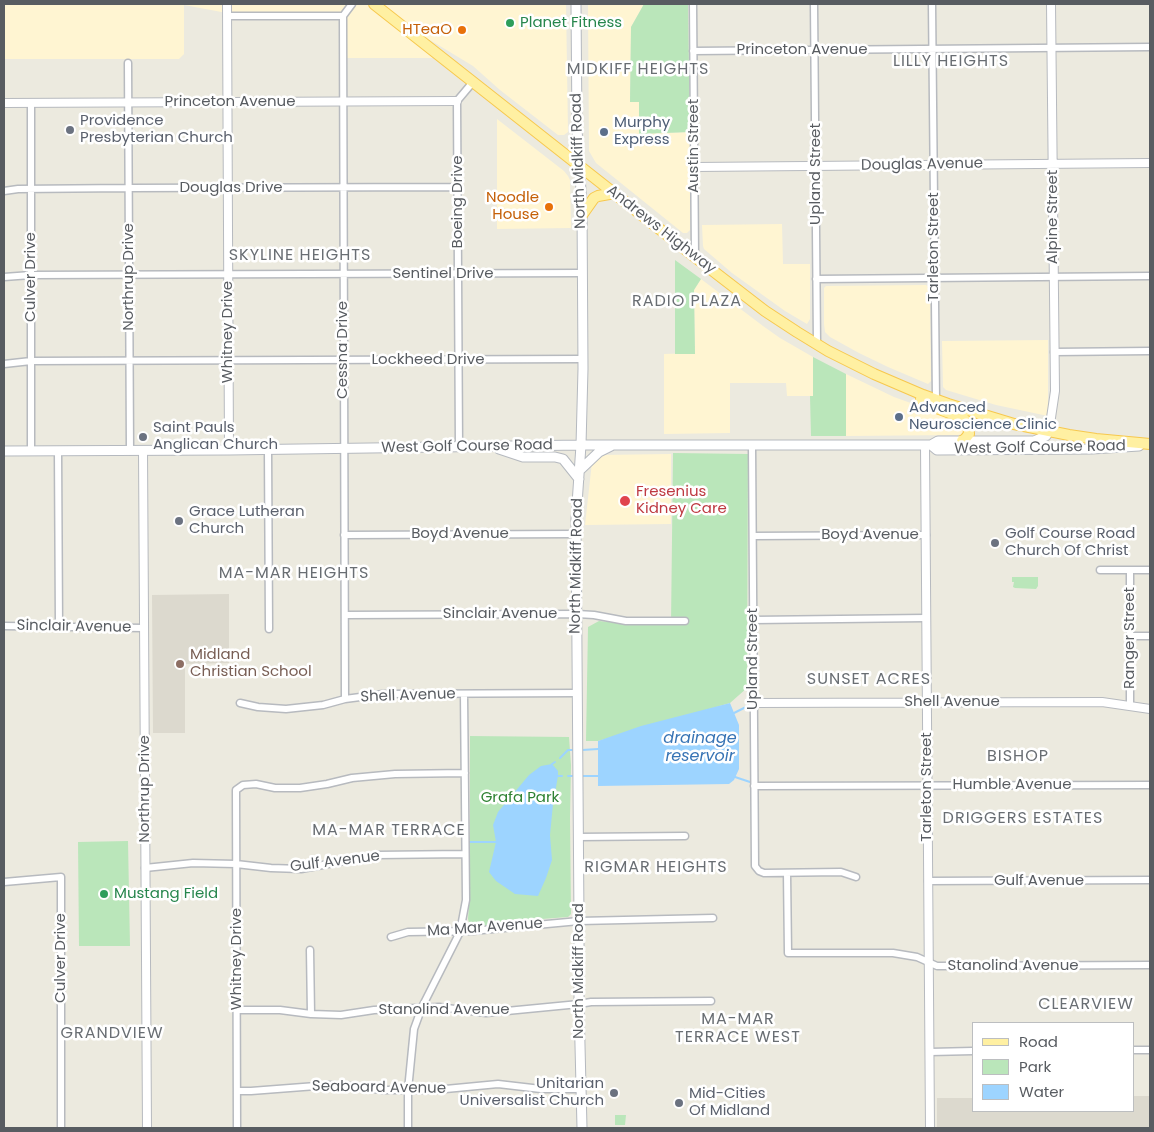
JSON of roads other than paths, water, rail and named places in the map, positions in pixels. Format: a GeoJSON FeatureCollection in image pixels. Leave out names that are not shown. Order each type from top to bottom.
{"type":"FeatureCollection","features":[{"type":"Feature","properties":{"kind":"main road","name":"Andrews Highway"},"geometry":{"type":"LineString","coordinates":[[374,4],[765,311],[816,344],[851,363],[903,387],[936,400],[1014,424],[1096,439],[1150,445]]}},
{"type":"Feature","properties":{"kind":"main road","name":"North Midkiff Road"},"geometry":{"type":"LineString","coordinates":[[576,4],[577,129],[582,215],[583,360],[580,474],[576,519],[579,1004],[582,1128]]}},
{"type":"Feature","properties":{"kind":"main road"},"geometry":{"type":"LineString","coordinates":[[582,215],[594,198],[615,193]]}},
{"type":"Feature","properties":{"kind":"main road"},"geometry":{"type":"LineString","coordinates":[[903,387],[931,406],[963,418],[968,423],[970,432],[962,441]]}},
{"type":"Feature","properties":{"kind":"main road","name":"West Golf Course Road"},"geometry":{"type":"LineString","coordinates":[[4,451],[581,445],[928,445],[938,442],[962,441],[1034,441],[1046,436],[1049,431]]}},
{"type":"Feature","properties":{"kind":"main road"},"geometry":{"type":"LineString","coordinates":[[492,446],[523,457],[556,457],[563,460],[580,474],[600,452],[613,445]]}},
{"type":"Feature","properties":{"kind":"main road","name":"West Golf Course Road"},"geometry":{"type":"LineString","coordinates":[[928,445],[937,450],[1092,449],[1150,445]]}},
{"type":"Feature","properties":{"kind":"street","name":"Whitney Drive"},"geometry":{"type":"LineString","coordinates":[[227,4],[229,450]]}},
{"type":"Feature","properties":{"kind":"street"},"geometry":{"type":"LineString","coordinates":[[227,16],[342,16],[352,4]]}},
{"type":"Feature","properties":{"kind":"street","name":"Austin Street"},"geometry":{"type":"LineString","coordinates":[[693,4],[695,257]]}},
{"type":"Feature","properties":{"kind":"street","name":"Upland Street"},"geometry":{"type":"LineString","coordinates":[[814,4],[816,344]]}},
{"type":"Feature","properties":{"kind":"street","name":"Tarleton Street"},"geometry":{"type":"LineString","coordinates":[[932,4],[936,400]]}},
{"type":"Feature","properties":{"kind":"street","name":"Alpine Street"},"geometry":{"type":"LineString","coordinates":[[1049,431],[1055,391],[1051,4]]}},
{"type":"Feature","properties":{"kind":"street","name":"Cessna Drive"},"geometry":{"type":"LineString","coordinates":[[342,16],[345,699]]}},
{"type":"Feature","properties":{"kind":"street","name":"Princeton Avenue"},"geometry":{"type":"LineString","coordinates":[[694,51],[1150,47]]}},
{"type":"Feature","properties":{"kind":"street","name":"Northrup Drive"},"geometry":{"type":"LineString","coordinates":[[128,64],[130,451]]}},
{"type":"Feature","properties":{"kind":"street"},"geometry":{"type":"LineString","coordinates":[[457,101],[473,82]]}},
{"type":"Feature","properties":{"kind":"street","name":"Princeton Avenue"},"geometry":{"type":"LineString","coordinates":[[4,103],[457,101]]}},
{"type":"Feature","properties":{"kind":"street","name":"Boeing Drive"},"geometry":{"type":"LineString","coordinates":[[457,101],[459,447]]}},
{"type":"Feature","properties":{"kind":"street","name":"Culver Drive"},"geometry":{"type":"LineString","coordinates":[[30,103],[31,451]]}},
{"type":"Feature","properties":{"kind":"street","name":"Douglas Avenue"},"geometry":{"type":"LineString","coordinates":[[694,167],[1150,163]]}},
{"type":"Feature","properties":{"kind":"street","name":"Douglas Drive"},"geometry":{"type":"LineString","coordinates":[[4,191],[128,188],[458,187]]}},
{"type":"Feature","properties":{"kind":"street","name":"Sentinel Drive"},"geometry":{"type":"LineString","coordinates":[[4,277],[30,274],[582,273]]}},
{"type":"Feature","properties":{"kind":"street"},"geometry":{"type":"LineString","coordinates":[[816,279],[1150,276]]}},
{"type":"Feature","properties":{"kind":"street"},"geometry":{"type":"LineString","coordinates":[[1054,352],[1150,351]]}},
{"type":"Feature","properties":{"kind":"street","name":"Lockheed Drive"},"geometry":{"type":"LineString","coordinates":[[4,364],[31,361],[583,360]]}},
{"type":"Feature","properties":{"kind":"street","name":"Upland Street"},"geometry":{"type":"LineString","coordinates":[[752,445],[755,866],[764,873],[787,873]]}},
{"type":"Feature","properties":{"kind":"street","name":"Tarleton Street"},"geometry":{"type":"LineString","coordinates":[[928,445],[926,702],[930,1128]]}},
{"type":"Feature","properties":{"kind":"street"},"geometry":{"type":"LineString","coordinates":[[268,449],[269,629]]}},
{"type":"Feature","properties":{"kind":"street","name":"Northrup Drive"},"geometry":{"type":"LineString","coordinates":[[143,450],[147,1128]]}},
{"type":"Feature","properties":{"kind":"street"},"geometry":{"type":"LineString","coordinates":[[58,451],[59,627]]}},
{"type":"Feature","properties":{"kind":"street","name":"Boyd Avenue"},"geometry":{"type":"LineString","coordinates":[[344,535],[576,534]]}},
{"type":"Feature","properties":{"kind":"street","name":"Boyd Avenue"},"geometry":{"type":"LineString","coordinates":[[753,536],[926,535]]}},
{"type":"Feature","properties":{"kind":"street"},"geometry":{"type":"LineString","coordinates":[[1100,570],[1150,570]]}},
{"type":"Feature","properties":{"kind":"street","name":"Ranger Street"},"geometry":{"type":"LineString","coordinates":[[1130,570],[1130,706]]}},
{"type":"Feature","properties":{"kind":"street","name":"Sinclair Avenue"},"geometry":{"type":"LineString","coordinates":[[345,615],[576,614],[594,615],[626,621],[685,621]]}},
{"type":"Feature","properties":{"kind":"street"},"geometry":{"type":"LineString","coordinates":[[754,620],[926,618]]}},
{"type":"Feature","properties":{"kind":"street","name":"Sinclair Avenue"},"geometry":{"type":"LineString","coordinates":[[4,626],[144,628]]}},
{"type":"Feature","properties":{"kind":"street"},"geometry":{"type":"LineString","coordinates":[[1130,636],[1150,636]]}},
{"type":"Feature","properties":{"kind":"street","name":"Shell Avenue"},"geometry":{"type":"LineString","coordinates":[[240,703],[258,707],[286,709],[323,705],[345,699],[383,694],[577,693]]}},
{"type":"Feature","properties":{"kind":"street"},"geometry":{"type":"LineString","coordinates":[[408,1128],[408,1090],[414,1028],[422,1007],[460,932],[466,900],[464,694]]}},
{"type":"Feature","properties":{"kind":"street","name":"Shell Avenue"},"geometry":{"type":"LineString","coordinates":[[754,703],[1102,702],[1150,709]]}},
{"type":"Feature","properties":{"kind":"street","name":"Whitney Drive"},"geometry":{"type":"LineString","coordinates":[[237,1128],[236,790],[243,785],[256,784],[275,788],[300,788],[352,778],[394,774],[465,774]]}},
{"type":"Feature","properties":{"kind":"street","name":"Humble Avenue"},"geometry":{"type":"LineString","coordinates":[[754,786],[1150,785]]}},
{"type":"Feature","properties":{"kind":"street"},"geometry":{"type":"LineString","coordinates":[[578,837],[685,836]]}},
{"type":"Feature","properties":{"kind":"street","name":"Gulf Avenue"},"geometry":{"type":"LineString","coordinates":[[146,868],[193,863],[302,869],[378,855],[465,854]]}},
{"type":"Feature","properties":{"kind":"street"},"geometry":{"type":"LineString","coordinates":[[787,873],[841,872],[856,877]]}},
{"type":"Feature","properties":{"kind":"street","name":"Stanolind Avenue"},"geometry":{"type":"LineString","coordinates":[[787,873],[788,953],[893,953],[917,957],[937,966],[1150,965]]}},
{"type":"Feature","properties":{"kind":"street","name":"Culver Drive"},"geometry":{"type":"LineString","coordinates":[[4,882],[61,877],[61,1128]]}},
{"type":"Feature","properties":{"kind":"street","name":"Gulf Avenue"},"geometry":{"type":"LineString","coordinates":[[928,881],[1150,880]]}},
{"type":"Feature","properties":{"kind":"street","name":"Ma Mar Avenue"},"geometry":{"type":"LineString","coordinates":[[391,937],[408,932],[460,932],[579,921],[713,918]]}},
{"type":"Feature","properties":{"kind":"street"},"geometry":{"type":"LineString","coordinates":[[310,950],[310,1014]]}},
{"type":"Feature","properties":{"kind":"street","name":"Stanolind Avenue"},"geometry":{"type":"LineString","coordinates":[[237,1010],[280,1010],[310,1014],[341,1015],[374,1010],[439,1007],[486,1013],[591,1002],[711,1001]]}},
{"type":"Feature","properties":{"kind":"street"},"geometry":{"type":"LineString","coordinates":[[1134,1050],[1150,1050]]}},
{"type":"Feature","properties":{"kind":"street"},"geometry":{"type":"LineString","coordinates":[[930,1052],[972,1051]]}},
{"type":"Feature","properties":{"kind":"street","name":"Seaboard Avenue"},"geometry":{"type":"LineString","coordinates":[[237,1091],[329,1085],[382,1090],[435,1090],[498,1084],[541,1089],[581,1090]]}},
{"type":"Feature","properties":{"kind":"water","name":"drainage reservoir"},"geometry":{"type":"Polygon","coordinates":[[[730,703],[739,725],[739,769],[734,780],[729,784],[598,786],[598,741],[641,726],[730,703]]]}},
{"type":"Feature","properties":{"kind":"water"},"geometry":{"type":"Polygon","coordinates":[[[552,764],[558,771],[558,776],[550,835],[552,860],[538,896],[515,894],[496,881],[489,872],[496,842],[493,825],[498,812],[529,775],[541,766],[552,764]]]}},
{"type":"Feature","properties":{"kind":"waterway"},"geometry":{"type":"LineString","coordinates":[[734,713],[750,705]]}},
{"type":"Feature","properties":{"kind":"waterway"},"geometry":{"type":"LineString","coordinates":[[582,750],[598,749]]}},
{"type":"Feature","properties":{"kind":"waterway"},"geometry":{"type":"LineString","coordinates":[[560,758],[568,750],[572,750]]}},
{"type":"Feature","properties":{"kind":"waterway"},"geometry":{"type":"LineString","coordinates":[[583,776],[598,776]]}},
{"type":"Feature","properties":{"kind":"waterway"},"geometry":{"type":"LineString","coordinates":[[735,777],[750,782]]}},
{"type":"Feature","properties":{"kind":"waterway"},"geometry":{"type":"LineString","coordinates":[[470,842],[496,842]]}},
{"type":"Feature","properties":{"kind":"place","name":"Planet Fitness"},"geometry":{"type":"Point","coordinates":[510,23]}},
{"type":"Feature","properties":{"kind":"place","name":"HTeaO"},"geometry":{"type":"Point","coordinates":[462,30]}},
{"type":"Feature","properties":{"kind":"place","name":"Providence Presbyterian Church"},"geometry":{"type":"Point","coordinates":[70,130]}},
{"type":"Feature","properties":{"kind":"place","name":"Murphy Express"},"geometry":{"type":"Point","coordinates":[604,132]}},
{"type":"Feature","properties":{"kind":"place","name":"Noodle House"},"geometry":{"type":"Point","coordinates":[549,207]}},
{"type":"Feature","properties":{"kind":"place","name":"Advanced Neuroscience Clinic"},"geometry":{"type":"Point","coordinates":[899,417]}},
{"type":"Feature","properties":{"kind":"place","name":"Saint Pauls Anglican Church"},"geometry":{"type":"Point","coordinates":[143,437]}},
{"type":"Feature","properties":{"kind":"place","name":"Fresenius Kidney Care"},"geometry":{"type":"Point","coordinates":[625,501]}},
{"type":"Feature","properties":{"kind":"place","name":"Grace Lutheran Church"},"geometry":{"type":"Point","coordinates":[179,521]}},
{"type":"Feature","properties":{"kind":"place","name":"Golf Course Road Church Of Christ"},"geometry":{"type":"Point","coordinates":[995,543]}},
{"type":"Feature","properties":{"kind":"place","name":"Midland Christian School"},"geometry":{"type":"Point","coordinates":[180,664]}},
{"type":"Feature","properties":{"kind":"place","name":"Mustang Field"},"geometry":{"type":"Point","coordinates":[104,894]}},
{"type":"Feature","properties":{"kind":"place","name":"Unitarian Universalist Church"},"geometry":{"type":"Point","coordinates":[614,1093]}},
{"type":"Feature","properties":{"kind":"place","name":"Mid-Cities Of Midland"},"geometry":{"type":"Point","coordinates":[679,1103]}},
{"type":"Feature","properties":{"kind":"district","name":"LILLY HEIGHTS"},"geometry":{"type":"Point","coordinates":[951,62]}},
{"type":"Feature","properties":{"kind":"district","name":"MIDKIFF HEIGHTS"},"geometry":{"type":"Point","coordinates":[638,70]}},
{"type":"Feature","properties":{"kind":"district","name":"SKYLINE HEIGHTS"},"geometry":{"type":"Point","coordinates":[300,256]}},
{"type":"Feature","properties":{"kind":"district","name":"RADIO PLAZA"},"geometry":{"type":"Point","coordinates":[687,302]}},
{"type":"Feature","properties":{"kind":"district","name":"MA-MAR HEIGHTS"},"geometry":{"type":"Point","coordinates":[294,574]}},
{"type":"Feature","properties":{"kind":"district","name":"SUNSET ACRES"},"geometry":{"type":"Point","coordinates":[869,680]}},
{"type":"Feature","properties":{"kind":"district","name":"BISHOP"},"geometry":{"type":"Point","coordinates":[1018,757]}},
{"type":"Feature","properties":{"kind":"district","name":"DRIGGERS ESTATES"},"geometry":{"type":"Point","coordinates":[1023,819]}},
{"type":"Feature","properties":{"kind":"district","name":"MA-MAR TERRACE"},"geometry":{"type":"Point","coordinates":[389,831]}},
{"type":"Feature","properties":{"kind":"district","name":"RIGMAR HEIGHTS"},"geometry":{"type":"Point","coordinates":[656,868]}},
{"type":"Feature","properties":{"kind":"district","name":"CLEARVIEW"},"geometry":{"type":"Point","coordinates":[1086,1005]}},
{"type":"Feature","properties":{"kind":"district","name":"MA-MAR TERRACE WEST"},"geometry":{"type":"Point","coordinates":[738,1029]}},
{"type":"Feature","properties":{"kind":"district","name":"GRANDVIEW"},"geometry":{"type":"Point","coordinates":[112,1034]}},
{"type":"Feature","properties":{"kind":"park label","name":"Grafa Park"},"geometry":{"type":"Point","coordinates":[520,798]}}]}
